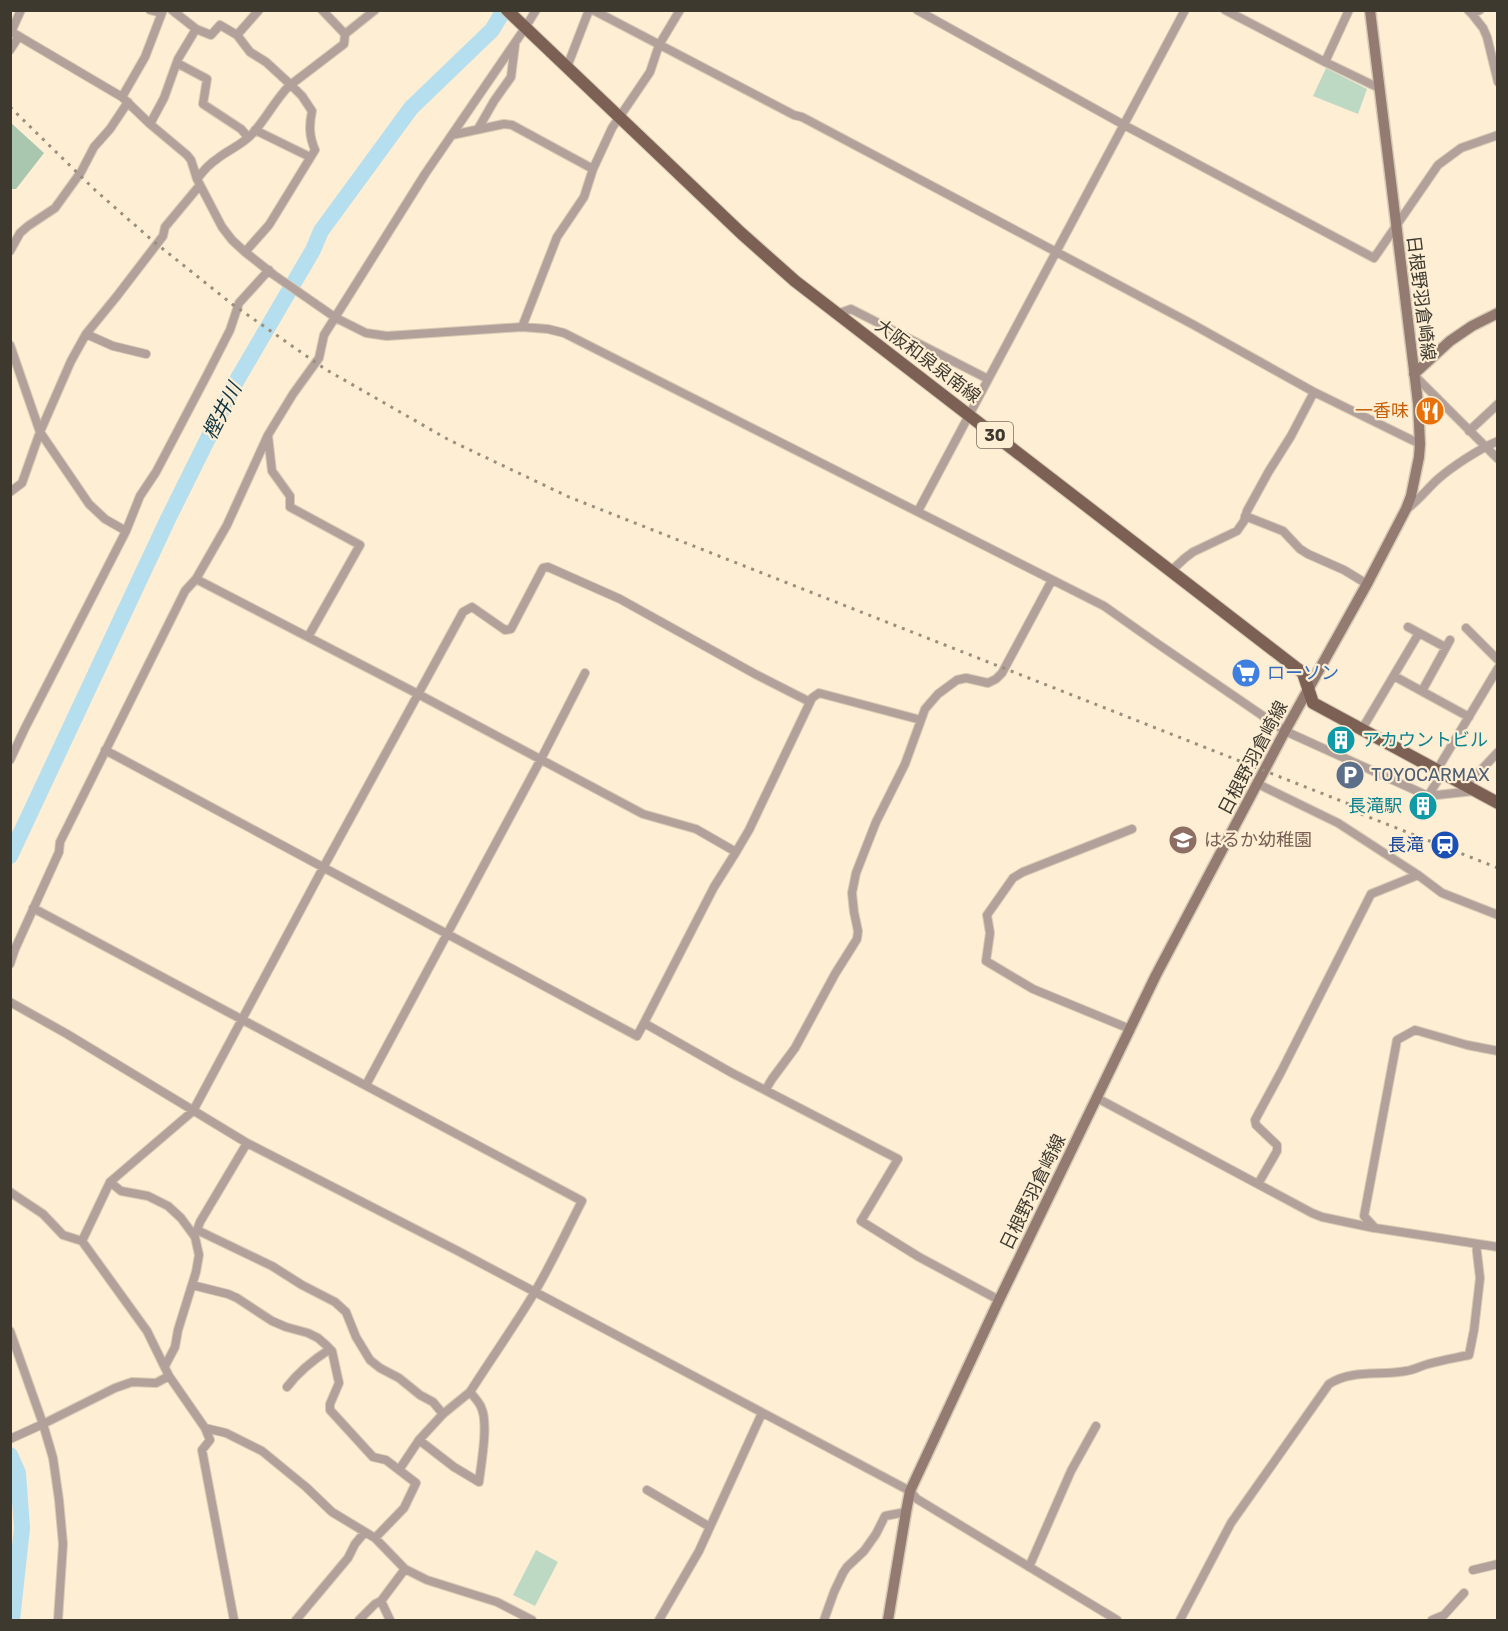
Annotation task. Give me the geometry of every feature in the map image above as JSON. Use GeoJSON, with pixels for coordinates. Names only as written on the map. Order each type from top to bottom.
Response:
{"type":"FeatureCollection","features":[{"type":"Feature","properties":{"kind":"main road","name":"大阪和泉泉南線"},"geometry":{"type":"LineString","coordinates":[[507,10],[786,273],[1303,673],[1313,703],[1497,803]]}},
{"type":"Feature","properties":{"kind":"main road","name":"日根野羽倉崎線"},"geometry":{"type":"LineString","coordinates":[[888,1620],[910,1491],[999,1300],[1156,975],[1285,731],[1367,584],[1411,496],[1420,444],[1414,374],[1370,10]]}},
{"type":"Feature","properties":{"kind":"main road"},"geometry":{"type":"LineString","coordinates":[[1414,374],[1450,341],[1497,313]]}},
{"type":"Feature","properties":{"kind":"street"},"geometry":{"type":"LineString","coordinates":[[10,50],[21,10]]}},
{"type":"Feature","properties":{"kind":"street"},"geometry":{"type":"LineString","coordinates":[[10,251],[20,233],[58,205],[81,172],[94,147],[110,129],[154,38],[162,12],[150,10]]}},
{"type":"Feature","properties":{"kind":"street"},"geometry":{"type":"LineString","coordinates":[[172,10],[196,28],[211,35],[220,25],[237,35],[250,52],[266,62],[302,96],[312,111],[309,124],[311,141],[315,150],[269,225],[245,252]]}},
{"type":"Feature","properties":{"kind":"street"},"geometry":{"type":"LineString","coordinates":[[237,35],[259,10]]}},
{"type":"Feature","properties":{"kind":"street"},"geometry":{"type":"LineString","coordinates":[[322,10],[345,34]]}},
{"type":"Feature","properties":{"kind":"street"},"geometry":{"type":"LineString","coordinates":[[10,492],[22,483],[40,432],[71,361],[86,334],[163,236],[165,227],[206,169],[248,137],[271,111],[281,94],[344,44],[345,34],[375,10]]}},
{"type":"Feature","properties":{"kind":"street"},"geometry":{"type":"LineString","coordinates":[[10,964],[59,852],[60,842],[185,591],[196,579],[227,525],[268,435],[319,358],[324,334],[334,317],[419,184],[515,43],[523,26],[536,10]]}},
{"type":"Feature","properties":{"kind":"street"},"geometry":{"type":"LineString","coordinates":[[567,68],[591,10],[794,115],[802,117],[1192,324],[1314,392],[1420,444]]}},
{"type":"Feature","properties":{"kind":"street"},"geometry":{"type":"LineString","coordinates":[[522,327],[557,237],[584,197],[593,169],[612,128],[650,72],[659,45],[680,10]]}},
{"type":"Feature","properties":{"kind":"street"},"geometry":{"type":"LineString","coordinates":[[917,10],[1124,125],[1374,258],[1438,165],[1461,148],[1497,135]]}},
{"type":"Feature","properties":{"kind":"street"},"geometry":{"type":"LineString","coordinates":[[918,511],[1185,10]]}},
{"type":"Feature","properties":{"kind":"street"},"geometry":{"type":"LineString","coordinates":[[1226,10],[1379,88]]}},
{"type":"Feature","properties":{"kind":"street"},"geometry":{"type":"LineString","coordinates":[[1325,62],[1349,10]]}},
{"type":"Feature","properties":{"kind":"street"},"geometry":{"type":"LineString","coordinates":[[1473,12],[1487,38],[1497,82]]}},
{"type":"Feature","properties":{"kind":"street"},"geometry":{"type":"LineString","coordinates":[[150,124],[164,98],[177,63],[196,28]]}},
{"type":"Feature","properties":{"kind":"street"},"geometry":{"type":"LineString","coordinates":[[14,33],[125,99],[191,160],[199,182],[222,227],[232,240],[272,273],[334,317],[366,333],[411,336],[522,327],[549,329],[564,333],[1104,606],[1285,731],[1428,796],[1471,788],[1497,752]]}},
{"type":"Feature","properties":{"kind":"street"},"geometry":{"type":"LineString","coordinates":[[478,129],[511,77],[515,43]]}},
{"type":"Feature","properties":{"kind":"street"},"geometry":{"type":"LineString","coordinates":[[177,63],[207,79],[203,104],[241,129],[248,137]]}},
{"type":"Feature","properties":{"kind":"street"},"geometry":{"type":"LineString","coordinates":[[452,135],[504,124],[512,125],[593,169]]}},
{"type":"Feature","properties":{"kind":"street"},"geometry":{"type":"LineString","coordinates":[[255,130],[310,157]]}},
{"type":"Feature","properties":{"kind":"street"},"geometry":{"type":"LineString","coordinates":[[10,760],[126,531],[140,496],[156,472],[212,366],[230,330],[240,303],[272,273]]}},
{"type":"Feature","properties":{"kind":"street"},"geometry":{"type":"LineString","coordinates":[[837,314],[851,309],[988,379]]}},
{"type":"Feature","properties":{"kind":"street"},"geometry":{"type":"LineString","coordinates":[[86,334],[113,346],[146,354]]}},
{"type":"Feature","properties":{"kind":"street"},"geometry":{"type":"LineString","coordinates":[[10,345],[40,432],[89,504],[105,519],[126,531]]}},
{"type":"Feature","properties":{"kind":"street"},"geometry":{"type":"LineString","coordinates":[[1414,374],[1497,459]]}},
{"type":"Feature","properties":{"kind":"street"},"geometry":{"type":"LineString","coordinates":[[1171,572],[1193,552],[1237,531],[1314,392]]}},
{"type":"Feature","properties":{"kind":"street"},"geometry":{"type":"LineString","coordinates":[[1469,431],[1497,404]]}},
{"type":"Feature","properties":{"kind":"street"},"geometry":{"type":"LineString","coordinates":[[268,435],[272,471],[290,496],[290,507],[360,544],[308,637]]}},
{"type":"Feature","properties":{"kind":"street"},"geometry":{"type":"LineString","coordinates":[[1406,509],[1418,501],[1438,479],[1484,446],[1497,441]]}},
{"type":"Feature","properties":{"kind":"street"},"geometry":{"type":"LineString","coordinates":[[1245,516],[1283,531],[1300,549],[1367,584]]}},
{"type":"Feature","properties":{"kind":"street"},"geometry":{"type":"LineString","coordinates":[[82,1241],[110,1182],[193,1111],[463,612],[472,607],[505,630],[511,629],[543,568],[548,567],[620,599],[810,702]]}},
{"type":"Feature","properties":{"kind":"street"},"geometry":{"type":"LineString","coordinates":[[196,579],[643,814],[696,829],[736,852]]}},
{"type":"Feature","properties":{"kind":"street"},"geometry":{"type":"LineString","coordinates":[[766,1089],[795,1048],[857,939],[858,931],[852,893],[856,873],[876,822],[905,764],[925,709],[938,694],[957,680],[966,678],[988,683],[1002,673],[1052,580]]}},
{"type":"Feature","properties":{"kind":"street"},"geometry":{"type":"LineString","coordinates":[[1408,627],[1448,643],[1422,691]]}},
{"type":"Feature","properties":{"kind":"street"},"geometry":{"type":"LineString","coordinates":[[1466,628],[1497,660]]}},
{"type":"Feature","properties":{"kind":"street"},"geometry":{"type":"LineString","coordinates":[[1362,729],[1419,633]]}},
{"type":"Feature","properties":{"kind":"street"},"geometry":{"type":"LineString","coordinates":[[1428,796],[1497,668]]}},
{"type":"Feature","properties":{"kind":"street"},"geometry":{"type":"LineString","coordinates":[[366,1085],[585,674]]}},
{"type":"Feature","properties":{"kind":"street"},"geometry":{"type":"LineString","coordinates":[[1394,675],[1469,717]]}},
{"type":"Feature","properties":{"kind":"street"},"geometry":{"type":"LineString","coordinates":[[105,750],[637,1036],[714,887],[749,830],[812,698],[819,693],[921,720]]}},
{"type":"Feature","properties":{"kind":"street"},"geometry":{"type":"LineString","coordinates":[[1257,784],[1338,823],[1442,893],[1497,915]]}},
{"type":"Feature","properties":{"kind":"street"},"geometry":{"type":"LineString","coordinates":[[1130,1029],[1033,989],[986,961],[990,933],[987,915],[1013,878],[1132,829]]}},
{"type":"Feature","properties":{"kind":"street"},"geometry":{"type":"LineString","coordinates":[[1258,1184],[1277,1151],[1277,1145],[1256,1125],[1255,1120],[1371,894],[1418,875]]}},
{"type":"Feature","properties":{"kind":"street"},"geometry":{"type":"LineString","coordinates":[[33,908],[582,1201],[535,1292],[503,1344],[494,1353],[470,1392],[442,1414],[419,1440],[399,1470]]}},
{"type":"Feature","properties":{"kind":"street"},"geometry":{"type":"LineString","coordinates":[[10,1002],[247,1143],[456,1250],[910,1491],[917,1499],[1117,1620]]}},
{"type":"Feature","properties":{"kind":"street"},"geometry":{"type":"LineString","coordinates":[[644,1023],[732,1073],[898,1159],[861,1221],[919,1257],[999,1300]]}},
{"type":"Feature","properties":{"kind":"street"},"geometry":{"type":"LineString","coordinates":[[1375,1228],[1364,1216],[1397,1040],[1415,1030],[1497,1051]]}},
{"type":"Feature","properties":{"kind":"street"},"geometry":{"type":"LineString","coordinates":[[1097,1098],[1322,1217],[1375,1228],[1497,1247]]}},
{"type":"Feature","properties":{"kind":"street"},"geometry":{"type":"LineString","coordinates":[[165,1366],[175,1347],[199,1256],[196,1233],[247,1143]]}},
{"type":"Feature","properties":{"kind":"street"},"geometry":{"type":"LineString","coordinates":[[110,1182],[121,1191],[148,1196],[168,1206],[196,1233],[272,1266],[335,1302],[346,1312],[356,1337],[370,1360],[433,1402],[442,1414]]}},
{"type":"Feature","properties":{"kind":"street"},"geometry":{"type":"LineString","coordinates":[[10,1192],[43,1214],[63,1235],[82,1241],[147,1330],[170,1376],[205,1428],[210,1440],[202,1450],[234,1620]]}},
{"type":"Feature","properties":{"kind":"street"},"geometry":{"type":"LineString","coordinates":[[1180,1620],[1231,1523],[1329,1384],[1352,1375],[1407,1371],[1469,1355],[1480,1278],[1476,1244]]}},
{"type":"Feature","properties":{"kind":"street"},"geometry":{"type":"LineString","coordinates":[[192,1285],[237,1298],[272,1321],[318,1338],[332,1351],[339,1383],[330,1404],[330,1410],[373,1457],[386,1460],[416,1483],[404,1508],[375,1538]]}},
{"type":"Feature","properties":{"kind":"street"},"geometry":{"type":"LineString","coordinates":[[10,1331],[53,1458],[63,1544],[58,1620]]}},
{"type":"Feature","properties":{"kind":"street"},"geometry":{"type":"LineString","coordinates":[[287,1387],[306,1365],[330,1349]]}},
{"type":"Feature","properties":{"kind":"street"},"geometry":{"type":"LineString","coordinates":[[10,1439],[115,1388],[132,1382],[156,1383],[170,1376]]}},
{"type":"Feature","properties":{"kind":"street"},"geometry":{"type":"LineString","coordinates":[[419,1440],[454,1467],[479,1482],[484,1418],[482,1409],[470,1392]]}},
{"type":"Feature","properties":{"kind":"street"},"geometry":{"type":"LineString","coordinates":[[659,1620],[699,1551],[762,1413]]}},
{"type":"Feature","properties":{"kind":"street"},"geometry":{"type":"LineString","coordinates":[[1029,1567],[1071,1471],[1096,1426]]}},
{"type":"Feature","properties":{"kind":"street"},"geometry":{"type":"LineString","coordinates":[[205,1428],[226,1433],[262,1451],[332,1512],[375,1538],[405,1569],[427,1580],[497,1602],[532,1620]]}},
{"type":"Feature","properties":{"kind":"street"},"geometry":{"type":"LineString","coordinates":[[647,1490],[710,1527]]}},
{"type":"Feature","properties":{"kind":"street"},"geometry":{"type":"LineString","coordinates":[[824,1620],[834,1592],[847,1567],[864,1551],[885,1516],[906,1512]]}},
{"type":"Feature","properties":{"kind":"street"},"geometry":{"type":"LineString","coordinates":[[296,1620],[348,1558],[355,1544],[365,1532]]}},
{"type":"Feature","properties":{"kind":"street"},"geometry":{"type":"LineString","coordinates":[[1473,1570],[1497,1564]]}},
{"type":"Feature","properties":{"kind":"street"},"geometry":{"type":"LineString","coordinates":[[359,1620],[381,1601],[405,1569]]}},
{"type":"Feature","properties":{"kind":"street"},"geometry":{"type":"LineString","coordinates":[[1432,1620],[1444,1615],[1464,1593]]}},
{"type":"Feature","properties":{"kind":"street"},"geometry":{"type":"LineString","coordinates":[[381,1601],[390,1620]]}},
{"type":"Feature","properties":{"kind":"green space"},"geometry":{"type":"Polygon","coordinates":[[[1326,68],[1367,89],[1358,114],[1313,96],[1326,68]]]}},
{"type":"Feature","properties":{"kind":"green space"},"geometry":{"type":"Polygon","coordinates":[[[10,122],[44,153],[16,189],[11,189],[10,122]]]}},
{"type":"Feature","properties":{"kind":"green space"},"geometry":{"type":"Polygon","coordinates":[[[536,1550],[558,1562],[535,1606],[513,1595],[536,1550]]]}},
{"type":"Feature","properties":{"kind":"waterway","name":"樫井川"},"geometry":{"type":"LineString","coordinates":[[10,856],[168,519],[237,380],[313,250],[321,231],[411,108],[492,30],[504,10]]}},
{"type":"Feature","properties":{"kind":"waterway","name":"樫井川"},"geometry":{"type":"LineString","coordinates":[[10,1455],[18,1473],[22,1528],[12,1620]]}},
{"type":"Feature","properties":{"kind":"railway"},"geometry":{"type":"LineString","coordinates":[[10,107],[95,190],[153,241],[232,304],[325,369],[449,440],[569,497],[1359,808]]}},
{"type":"Feature","properties":{"kind":"railway"},"geometry":{"type":"LineString","coordinates":[[1361,814],[1498,868]]}},
{"type":"Feature","properties":{"kind":"place","name":"一香味"},"geometry":{"type":"Point","coordinates":[1430,411]}},
{"type":"Feature","properties":{"kind":"place","name":"ローソン"},"geometry":{"type":"Point","coordinates":[1246,673]}},
{"type":"Feature","properties":{"kind":"place","name":"アカウントビル"},"geometry":{"type":"Point","coordinates":[1341,740]}},
{"type":"Feature","properties":{"kind":"place","name":"TOYOCARMAX"},"geometry":{"type":"Point","coordinates":[1350,775]}},
{"type":"Feature","properties":{"kind":"place","name":"長滝駅"},"geometry":{"type":"Point","coordinates":[1423,806]}},
{"type":"Feature","properties":{"kind":"place","name":"はるか幼稚園"},"geometry":{"type":"Point","coordinates":[1183,840]}},
{"type":"Feature","properties":{"kind":"place","name":"長滝"},"geometry":{"type":"Point","coordinates":[1445,845]}}]}
